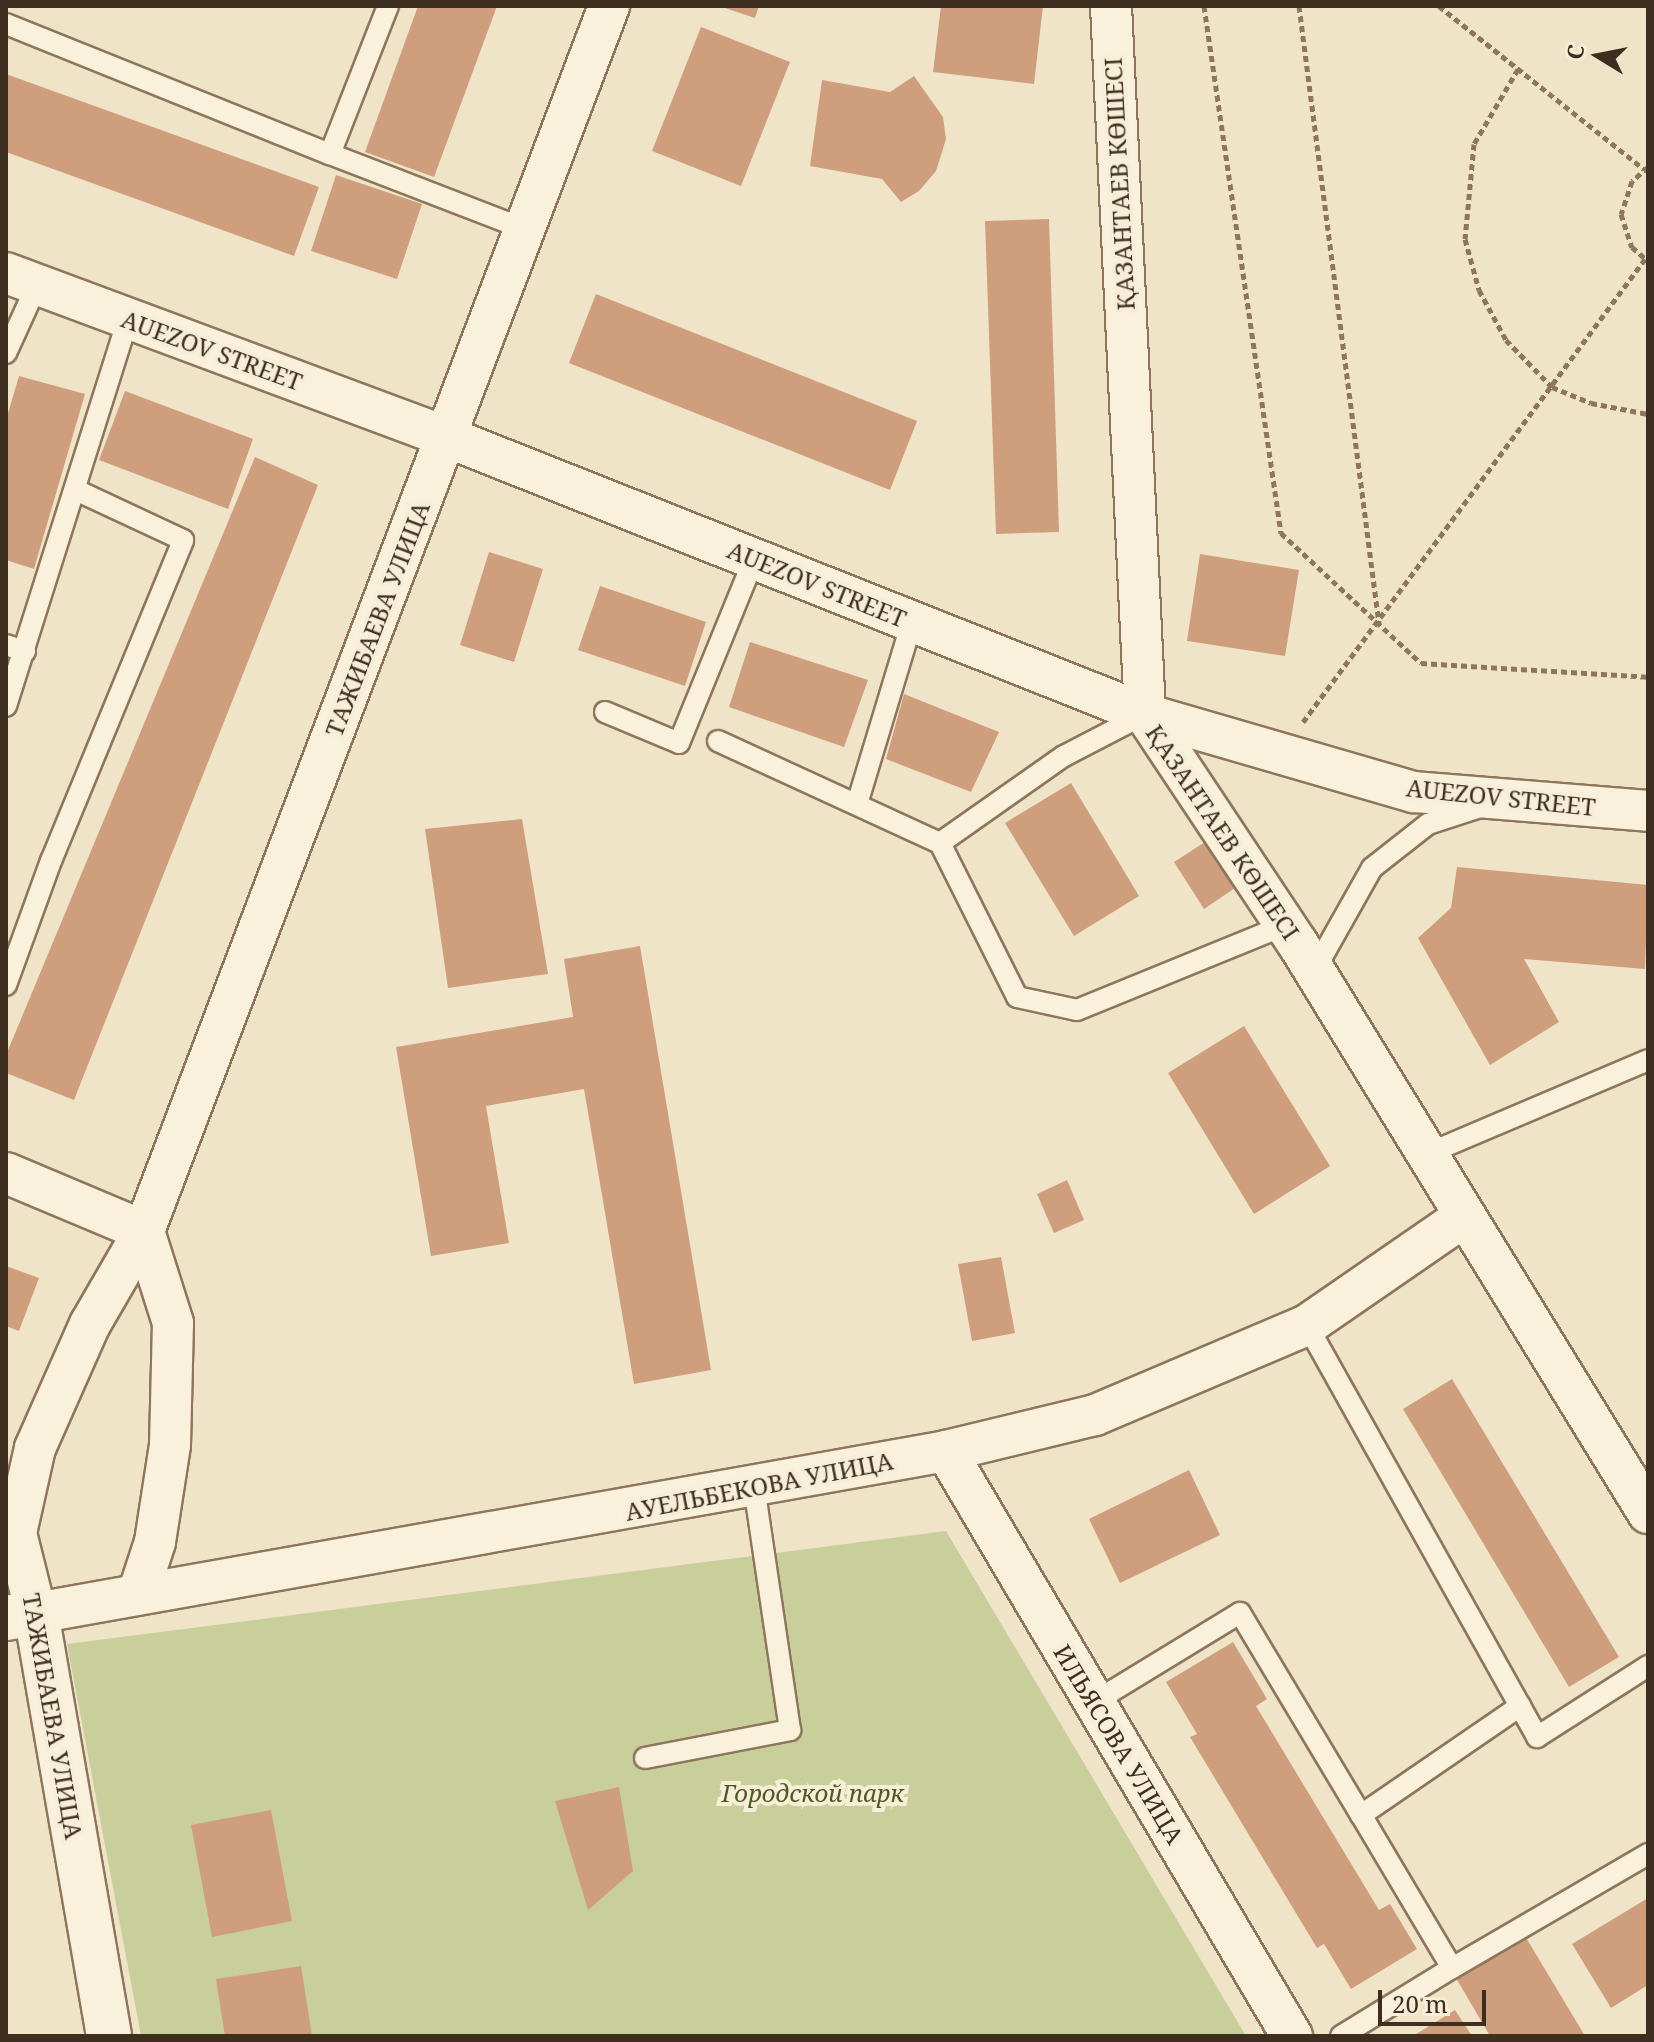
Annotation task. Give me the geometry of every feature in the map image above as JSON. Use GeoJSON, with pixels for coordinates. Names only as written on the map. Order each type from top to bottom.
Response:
{"type":"FeatureCollection","features":[{"type":"Feature","properties":{"kind":"street","name":"ТАЖИБАЕВА УЛИЦА"},"geometry":{"type":"LineString","coordinates":[[109,2036],[21,1616],[16,1533],[35,1448],[90,1324],[144,1231],[609,6]]}},
{"type":"Feature","properties":{"kind":"street","name":"ҚАЗАНТАЕВ КӨШЕСІ"},"geometry":{"type":"LineString","coordinates":[[1111,6],[1145,714],[1314,971],[1648,1513]]}},
{"type":"Feature","properties":{"kind":"street","name":"AUEZOV STREET"},"geometry":{"type":"LineString","coordinates":[[21,279],[447,437],[1145,714],[1414,792],[1648,811]]}},
{"type":"Feature","properties":{"kind":"street"},"geometry":{"type":"LineString","coordinates":[[6,1173],[144,1231],[173,1323],[170,1445],[155,1542],[138,1594]]}},
{"type":"Feature","properties":{"kind":"street","name":"АУЕЛЬБЕКОВА УЛИЦА"},"geometry":{"type":"LineString","coordinates":[[21,1616],[754,1487],[946,1451],[1095,1415],[1307,1325],[1465,1216]]}},
{"type":"Feature","properties":{"kind":"street","name":"ИЛЬЯСОВА УЛИЦА"},"geometry":{"type":"LineString","coordinates":[[946,1451],[1292,2036]]}},
{"type":"Feature","properties":{"kind":"lane"},"geometry":{"type":"LineString","coordinates":[[330,154],[388,6]]}},
{"type":"Feature","properties":{"kind":"lane"},"geometry":{"type":"LineString","coordinates":[[6,24],[524,229]]}},
{"type":"Feature","properties":{"kind":"lane"},"geometry":{"type":"LineString","coordinates":[[6,353],[21,279]]}},
{"type":"Feature","properties":{"kind":"lane"},"geometry":{"type":"LineString","coordinates":[[6,706],[16,648],[76,490],[128,318]]}},
{"type":"Feature","properties":{"kind":"lane"},"geometry":{"type":"LineString","coordinates":[[6,985],[51,861],[183,540],[76,490]]}},
{"type":"Feature","properties":{"kind":"lane"},"geometry":{"type":"LineString","coordinates":[[605,712],[679,743],[754,559]]}},
{"type":"Feature","properties":{"kind":"lane"},"geometry":{"type":"LineString","coordinates":[[857,804],[912,622]]}},
{"type":"Feature","properties":{"kind":"lane"},"geometry":{"type":"LineString","coordinates":[[940,843],[1064,756],[1145,714]]}},
{"type":"Feature","properties":{"kind":"lane"},"geometry":{"type":"LineString","coordinates":[[718,741],[940,843],[1017,997],[1077,1010],[1285,925]]}},
{"type":"Feature","properties":{"kind":"lane"},"geometry":{"type":"LineString","coordinates":[[1314,971],[1372,868],[1428,824],[1505,799]]}},
{"type":"Feature","properties":{"kind":"lane"},"geometry":{"type":"LineString","coordinates":[[1427,1154],[1648,1060]]}},
{"type":"Feature","properties":{"kind":"lane"},"geometry":{"type":"LineString","coordinates":[[1307,1325],[1537,1737],[1648,1666]]}},
{"type":"Feature","properties":{"kind":"lane"},"geometry":{"type":"LineString","coordinates":[[645,1758],[790,1730],[754,1487]]}},
{"type":"Feature","properties":{"kind":"lane"},"geometry":{"type":"LineString","coordinates":[[1094,1702],[1240,1613],[1452,1968]]}},
{"type":"Feature","properties":{"kind":"lane"},"geometry":{"type":"LineString","coordinates":[[1361,1815],[1520,1706]]}},
{"type":"Feature","properties":{"kind":"lane"},"geometry":{"type":"LineString","coordinates":[[1341,2036],[1648,1854]]}},
{"type":"Feature","properties":{"kind":"path"},"geometry":{"type":"LineString","coordinates":[[1204,6],[1281,533],[1421,663],[1648,677]]}},
{"type":"Feature","properties":{"kind":"path"},"geometry":{"type":"LineString","coordinates":[[1299,6],[1379,625]]}},
{"type":"Feature","properties":{"kind":"path"},"geometry":{"type":"LineString","coordinates":[[1279,753],[1379,625],[1646,260],[1624,231],[1621,214],[1632,181],[1646,168],[1439,6]]}},
{"type":"Feature","properties":{"kind":"path"},"geometry":{"type":"LineString","coordinates":[[1518,69],[1474,144],[1465,239],[1479,290],[1506,340],[1552,387],[1591,403],[1648,414]]}},
{"type":"Feature","properties":{"kind":"green space","name":"Городской парк"},"geometry":{"type":"Polygon","coordinates":[[[946,1531],[1246,2036],[141,2036],[67,1644],[946,1531]]]}},
{"type":"Feature","properties":{"kind":"building"},"geometry":{"type":"Polygon","coordinates":[[[418,6],[497,6],[434,177],[365,152],[418,6]]]}},
{"type":"Feature","properties":{"kind":"building"},"geometry":{"type":"Polygon","coordinates":[[[719,6],[759,6],[755,18],[719,6]]]}},
{"type":"Feature","properties":{"kind":"building"},"geometry":{"type":"Polygon","coordinates":[[[941,6],[1043,6],[1034,84],[933,72],[941,6]]]}},
{"type":"Feature","properties":{"kind":"building"},"geometry":{"type":"Polygon","coordinates":[[[701,27],[790,62],[741,186],[652,151],[701,27]]]}},
{"type":"Feature","properties":{"kind":"building"},"geometry":{"type":"Polygon","coordinates":[[[6,74],[319,187],[294,256],[6,152],[6,74]]]}},
{"type":"Feature","properties":{"kind":"building"},"geometry":{"type":"Polygon","coordinates":[[[914,76],[943,117],[946,139],[936,171],[919,191],[901,202],[882,179],[810,166],[822,80],[890,92],[914,76]]]}},
{"type":"Feature","properties":{"kind":"building"},"geometry":{"type":"Polygon","coordinates":[[[336,175],[422,204],[397,279],[311,251],[336,175]]]}},
{"type":"Feature","properties":{"kind":"building"},"geometry":{"type":"Polygon","coordinates":[[[1049,219],[1059,532],[996,534],[985,221],[1049,219]]]}},
{"type":"Feature","properties":{"kind":"building"},"geometry":{"type":"Polygon","coordinates":[[[596,294],[917,421],[890,490],[569,363],[596,294]]]}},
{"type":"Feature","properties":{"kind":"building"},"geometry":{"type":"Polygon","coordinates":[[[19,376],[85,394],[34,569],[6,560],[6,420],[19,376]]]}},
{"type":"Feature","properties":{"kind":"building"},"geometry":{"type":"Polygon","coordinates":[[[125,391],[253,439],[228,509],[99,460],[125,391]]]}},
{"type":"Feature","properties":{"kind":"building"},"geometry":{"type":"Polygon","coordinates":[[[255,457],[318,485],[74,1100],[6,1073],[6,1055],[255,457]]]}},
{"type":"Feature","properties":{"kind":"building"},"geometry":{"type":"Polygon","coordinates":[[[489,552],[543,569],[514,662],[460,645],[489,552]]]}},
{"type":"Feature","properties":{"kind":"building"},"geometry":{"type":"Polygon","coordinates":[[[1200,554],[1299,570],[1285,656],[1187,641],[1200,554]]]}},
{"type":"Feature","properties":{"kind":"building"},"geometry":{"type":"Polygon","coordinates":[[[600,586],[706,622],[685,686],[578,650],[600,586]]]}},
{"type":"Feature","properties":{"kind":"building"},"geometry":{"type":"Polygon","coordinates":[[[750,642],[868,680],[844,747],[729,707],[750,642]]]}},
{"type":"Feature","properties":{"kind":"building"},"geometry":{"type":"Polygon","coordinates":[[[904,694],[999,732],[971,792],[886,759],[904,694]]]}},
{"type":"Feature","properties":{"kind":"building"},"geometry":{"type":"Polygon","coordinates":[[[1071,783],[1139,896],[1074,936],[1005,823],[1071,783]]]}},
{"type":"Feature","properties":{"kind":"building"},"geometry":{"type":"Polygon","coordinates":[[[522,819],[548,974],[448,988],[425,829],[522,819]]]}},
{"type":"Feature","properties":{"kind":"building"},"geometry":{"type":"Polygon","coordinates":[[[1205,842],[1235,888],[1204,909],[1174,862],[1205,842]]]}},
{"type":"Feature","properties":{"kind":"building"},"geometry":{"type":"Polygon","coordinates":[[[1457,867],[1648,885],[1645,969],[1524,959],[1559,1022],[1490,1065],[1418,938],[1451,908],[1457,867]]]}},
{"type":"Feature","properties":{"kind":"building"},"geometry":{"type":"Polygon","coordinates":[[[640,946],[711,1370],[634,1384],[584,1089],[486,1106],[509,1243],[431,1256],[396,1047],[573,1017],[564,959],[640,946]]]}},
{"type":"Feature","properties":{"kind":"building"},"geometry":{"type":"Polygon","coordinates":[[[1244,1026],[1330,1166],[1254,1214],[1168,1073],[1244,1026]]]}},
{"type":"Feature","properties":{"kind":"building"},"geometry":{"type":"Polygon","coordinates":[[[1067,1180],[1084,1220],[1054,1233],[1037,1194],[1067,1180]]]}},
{"type":"Feature","properties":{"kind":"building"},"geometry":{"type":"Polygon","coordinates":[[[1001,1257],[1015,1333],[972,1341],[958,1264],[1001,1257]]]}},
{"type":"Feature","properties":{"kind":"building"},"geometry":{"type":"Polygon","coordinates":[[[6,1266],[39,1278],[19,1331],[6,1326],[6,1266]]]}},
{"type":"Feature","properties":{"kind":"building"},"geometry":{"type":"Polygon","coordinates":[[[1452,1379],[1619,1657],[1569,1687],[1403,1409],[1452,1379]]]}},
{"type":"Feature","properties":{"kind":"building"},"geometry":{"type":"Polygon","coordinates":[[[1189,1470],[1220,1535],[1120,1583],[1089,1519],[1189,1470]]]}},
{"type":"Feature","properties":{"kind":"building"},"geometry":{"type":"Polygon","coordinates":[[[1233,1642],[1267,1699],[1256,1706],[1379,1910],[1390,1904],[1417,1949],[1351,1989],[1324,1944],[1317,1948],[1190,1737],[1197,1734],[1166,1682],[1233,1642]]]}},
{"type":"Feature","properties":{"kind":"building"},"geometry":{"type":"Polygon","coordinates":[[[619,1787],[633,1871],[588,1910],[555,1801],[619,1787]]]}},
{"type":"Feature","properties":{"kind":"building"},"geometry":{"type":"Polygon","coordinates":[[[271,1810],[292,1921],[212,1937],[191,1825],[271,1810]]]}},
{"type":"Feature","properties":{"kind":"building"},"geometry":{"type":"Polygon","coordinates":[[[1648,1898],[1648,1985],[1611,2008],[1572,1944],[1648,1898]]]}},
{"type":"Feature","properties":{"kind":"building"},"geometry":{"type":"Polygon","coordinates":[[[1525,1936],[1585,2036],[1490,2036],[1456,1978],[1525,1936]]]}},
{"type":"Feature","properties":{"kind":"building"},"geometry":{"type":"Polygon","coordinates":[[[301,1966],[312,2036],[225,2036],[216,1979],[301,1966]]]}},
{"type":"Feature","properties":{"kind":"building"},"geometry":{"type":"Polygon","coordinates":[[[1455,2010],[1472,2036],[1413,2036],[1455,2010]]]}}]}
